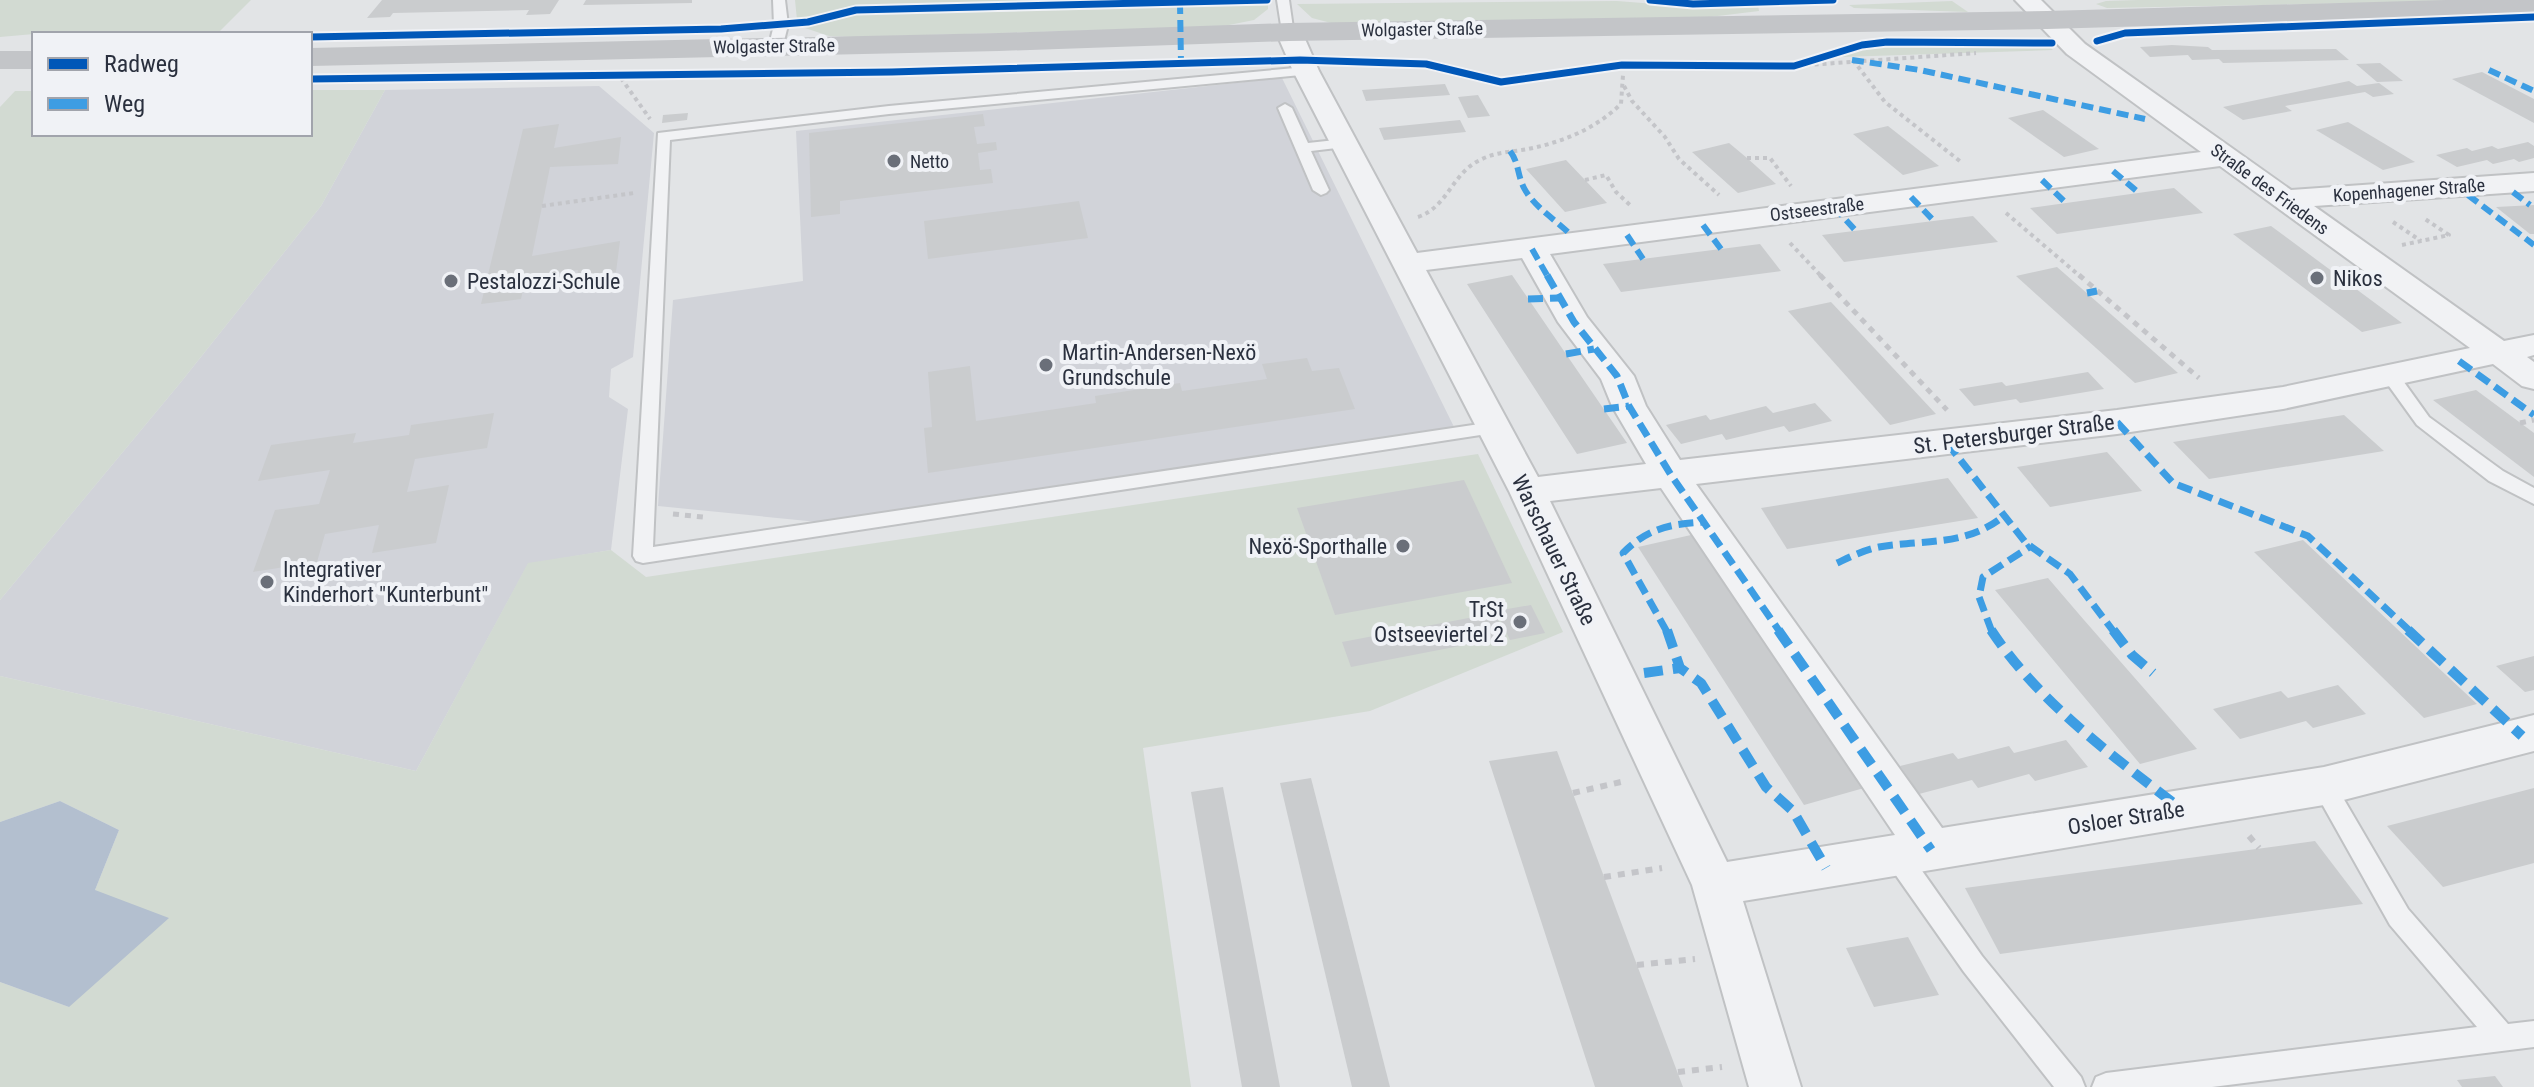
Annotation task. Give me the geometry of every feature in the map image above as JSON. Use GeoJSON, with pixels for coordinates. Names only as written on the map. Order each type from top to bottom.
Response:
{"type":"FeatureCollection","features":[{"type":"Feature","properties":{"kind":"main road","name":"Wolgaster Straße"},"geometry":{"type":"LineString","coordinates":[[312,57],[776,45],[1286,16],[2534,6]]}},
{"type":"Feature","properties":{"kind":"main road"},"geometry":{"type":"LineString","coordinates":[[0,60],[32,60]]}},
{"type":"Feature","properties":{"kind":"street","name":"Straße des Friedens"},"geometry":{"type":"LineString","coordinates":[[2037,10],[2076,49],[2534,378]]}},
{"type":"Feature","properties":{"kind":"street","name":"Warschauer Straße"},"geometry":{"type":"LineString","coordinates":[[1286,16],[1306,71],[1527,491],[1695,875],[1775,1087]]}},
{"type":"Feature","properties":{"kind":"street","name":"Ostseestraße"},"geometry":{"type":"LineString","coordinates":[[1409,263],[2225,157]]}},
{"type":"Feature","properties":{"kind":"street","name":"Kopenhagener Straße"},"geometry":{"type":"LineString","coordinates":[[2284,199],[2534,182]]}},
{"type":"Feature","properties":{"kind":"street"},"geometry":{"type":"LineString","coordinates":[[1532,249],[1574,322],[1617,376],[1629,406],[1671,475],[1914,853]]}},
{"type":"Feature","properties":{"kind":"street"},"geometry":{"type":"LineString","coordinates":[[2498,352],[2534,345]]}},
{"type":"Feature","properties":{"kind":"street","name":"St. Petersburger Straße"},"geometry":{"type":"LineString","coordinates":[[1527,491],[1975,440],[2230,405],[2498,352]]}},
{"type":"Feature","properties":{"kind":"street","name":"Osloer Straße"},"geometry":{"type":"LineString","coordinates":[[1695,875],[1914,853],[2324,786],[2534,733]]}},
{"type":"Feature","properties":{"kind":"lane"},"geometry":{"type":"LineString","coordinates":[[776,45],[781,25],[779,0]]}},
{"type":"Feature","properties":{"kind":"lane"},"geometry":{"type":"LineString","coordinates":[[1306,71],[889,110],[663,136],[643,556],[1493,428]]}},
{"type":"Feature","properties":{"kind":"lane"},"geometry":{"type":"LineString","coordinates":[[1285,108],[1321,190]]}},
{"type":"Feature","properties":{"kind":"lane"},"geometry":{"type":"LineString","coordinates":[[1302,148],[1345,143]]}},
{"type":"Feature","properties":{"kind":"lane"},"geometry":{"type":"LineString","coordinates":[[2390,375],[2423,421],[2496,476],[2534,497]]}},
{"type":"Feature","properties":{"kind":"lane"},"geometry":{"type":"LineString","coordinates":[[2324,786],[2399,917],[2502,1037]]}},
{"type":"Feature","properties":{"kind":"lane"},"geometry":{"type":"LineString","coordinates":[[1914,853],[1973,964],[2071,1087]]}},
{"type":"Feature","properties":{"kind":"lane"},"geometry":{"type":"LineString","coordinates":[[2106,1087],[2534,1034]]}},
{"type":"Feature","properties":{"kind":"path"},"geometry":{"type":"LineString","coordinates":[[1395,62],[1426,64],[1501,82],[1622,65],[1794,66],[1986,53]]}},
{"type":"Feature","properties":{"kind":"path"},"geometry":{"type":"LineString","coordinates":[[1852,60],[1885,102],[2230,405]]}},
{"type":"Feature","properties":{"kind":"path"},"geometry":{"type":"LineString","coordinates":[[1409,219],[1435,211],[1455,178],[1476,161],[1543,146],[1600,121],[1621,104],[1622,65]]}},
{"type":"Feature","properties":{"kind":"path"},"geometry":{"type":"LineString","coordinates":[[1623,75],[1632,101],[1665,137],[1679,159],[1754,218],[1975,440]]}},
{"type":"Feature","properties":{"kind":"path"},"geometry":{"type":"LineString","coordinates":[[620,76],[663,136]]}},
{"type":"Feature","properties":{"kind":"path"},"geometry":{"type":"LineString","coordinates":[[1747,158],[1764,155],[1773,158],[1806,211]]}},
{"type":"Feature","properties":{"kind":"path"},"geometry":{"type":"LineString","coordinates":[[1585,180],[1606,175],[1649,232]]}},
{"type":"Feature","properties":{"kind":"path"},"geometry":{"type":"LineString","coordinates":[[542,206],[659,190]]}},
{"type":"Feature","properties":{"kind":"path"},"geometry":{"type":"LineString","coordinates":[[2395,247],[2449,235],[2422,217]]}},
{"type":"Feature","properties":{"kind":"path"},"geometry":{"type":"LineString","coordinates":[[2407,219],[2392,222],[2421,241]]}},
{"type":"Feature","properties":{"kind":"path"},"geometry":{"type":"LineString","coordinates":[[2520,423],[2534,420]]}},
{"type":"Feature","properties":{"kind":"path"},"geometry":{"type":"LineString","coordinates":[[1573,793],[1637,778]]}},
{"type":"Feature","properties":{"kind":"path"},"geometry":{"type":"LineString","coordinates":[[1604,877],[1695,875]]}},
{"type":"Feature","properties":{"kind":"path"},"geometry":{"type":"LineString","coordinates":[[1637,965],[1708,958]]}},
{"type":"Feature","properties":{"kind":"path"},"geometry":{"type":"LineString","coordinates":[[1678,1072],[1730,1066]]}},
{"type":"Feature","properties":{"kind":"shaded area"},"geometry":{"type":"Polygon","coordinates":[[[0,0],[251,0],[219,32],[32,32],[0,37],[0,0]]]}},
{"type":"Feature","properties":{"kind":"shaded area"},"geometry":{"type":"Polygon","coordinates":[[[795,0],[1098,0],[852,6],[797,20],[795,0]]]}},
{"type":"Feature","properties":{"kind":"shaded area"},"geometry":{"type":"Polygon","coordinates":[[[2138,0],[2512,0],[2107,8],[2096,4],[2138,0]]]}},
{"type":"Feature","properties":{"kind":"shaded area"},"geometry":{"type":"Polygon","coordinates":[[[1617,1],[1694,7],[1758,5],[1759,11],[1693,19],[1335,24],[1312,18],[1297,4],[1617,1]]]}},
{"type":"Feature","properties":{"kind":"shaded area"},"geometry":{"type":"Polygon","coordinates":[[[1952,1],[1968,12],[1854,8],[1849,5],[1952,1]]]}},
{"type":"Feature","properties":{"kind":"shaded area"},"geometry":{"type":"Polygon","coordinates":[[[1268,3],[1268,9],[1254,20],[1219,27],[855,37],[829,36],[799,26],[855,12],[1268,3]]]}},
{"type":"Feature","properties":{"kind":"shaded area"},"geometry":{"type":"Polygon","coordinates":[[[1921,42],[2047,44],[2053,50],[1841,57],[1863,46],[1921,42]]]}},
{"type":"Feature","properties":{"kind":"shaded area","name":"Martin-Andersen-Nexö Grundschule"},"geometry":{"type":"Polygon","coordinates":[[[1282,78],[1456,431],[828,523],[658,506],[673,300],[803,281],[796,131],[1282,78]]]}},
{"type":"Feature","properties":{"kind":"shaded area","name":"Integrativer Kinderhort \"Kunterbunt\""},"geometry":{"type":"Polygon","coordinates":[[[599,86],[654,133],[633,357],[611,369],[609,397],[628,409],[611,550],[528,564],[416,771],[0,676],[0,600],[181,382],[321,206],[385,90],[599,86]]]}},
{"type":"Feature","properties":{"kind":"shaded area"},"geometry":{"type":"Polygon","coordinates":[[[312,90],[385,90],[321,206],[181,382],[0,600],[0,107],[15,91],[32,91],[32,136],[312,136],[312,90]]]}},
{"type":"Feature","properties":{"kind":"shaded area"},"geometry":{"type":"Polygon","coordinates":[[[1478,454],[1563,632],[1370,711],[1143,748],[1191,1087],[0,1087],[0,982],[69,1007],[95,890],[119,830],[60,801],[0,822],[0,676],[416,771],[528,563],[611,550],[646,577],[1478,454]]]}},
{"type":"Feature","properties":{"kind":"water"},"geometry":{"type":"Polygon","coordinates":[[[60,801],[119,830],[95,890],[169,918],[69,1007],[0,982],[0,822],[60,801]]]}},
{"type":"Feature","properties":{"kind":"building"},"geometry":{"type":"Polygon","coordinates":[[[382,0],[559,0],[550,14],[526,15],[529,10],[393,13],[390,17],[367,18],[382,0]]]}},
{"type":"Feature","properties":{"kind":"building"},"geometry":{"type":"Polygon","coordinates":[[[586,0],[692,0],[692,3],[583,5],[586,0]]]}},
{"type":"Feature","properties":{"kind":"building"},"geometry":{"type":"Polygon","coordinates":[[[2140,47],[2208,47],[2212,50],[2336,49],[2349,60],[2223,63],[2219,59],[2192,60],[2188,55],[2150,57],[2140,47]]]}},
{"type":"Feature","properties":{"kind":"building"},"geometry":{"type":"Polygon","coordinates":[[[2380,63],[2403,81],[2377,82],[2356,64],[2380,63]]]}},
{"type":"Feature","properties":{"kind":"building"},"geometry":{"type":"Polygon","coordinates":[[[2482,72],[2534,99],[2534,123],[2452,79],[2482,72]]]}},
{"type":"Feature","properties":{"kind":"building"},"geometry":{"type":"Polygon","coordinates":[[[2349,81],[2357,86],[2379,83],[2394,94],[2373,97],[2365,92],[2285,106],[2292,111],[2243,120],[2223,107],[2349,81]]]}},
{"type":"Feature","properties":{"kind":"building"},"geometry":{"type":"Polygon","coordinates":[[[1445,84],[1450,95],[1366,101],[1362,90],[1445,84]]]}},
{"type":"Feature","properties":{"kind":"building"},"geometry":{"type":"Polygon","coordinates":[[[1478,95],[1490,116],[1468,118],[1458,97],[1478,95]]]}},
{"type":"Feature","properties":{"kind":"building"},"geometry":{"type":"Polygon","coordinates":[[[2043,110],[2099,149],[2064,157],[2008,118],[2043,110]]]}},
{"type":"Feature","properties":{"kind":"building"},"geometry":{"type":"Polygon","coordinates":[[[688,113],[687,120],[662,123],[663,115],[688,113]]]}},
{"type":"Feature","properties":{"kind":"building","name":"Netto"},"geometry":{"type":"Polygon","coordinates":[[[983,114],[985,126],[974,127],[977,144],[996,142],[997,150],[978,153],[980,170],[991,169],[993,183],[840,201],[840,214],[811,217],[809,133],[983,114]]]}},
{"type":"Feature","properties":{"kind":"building"},"geometry":{"type":"Polygon","coordinates":[[[1460,120],[1466,132],[1384,140],[1379,128],[1460,120]]]}},
{"type":"Feature","properties":{"kind":"building"},"geometry":{"type":"Polygon","coordinates":[[[2348,122],[2415,162],[2383,170],[2316,130],[2348,122]]]}},
{"type":"Feature","properties":{"kind":"building"},"geometry":{"type":"Polygon","coordinates":[[[559,124],[554,148],[621,137],[618,164],[550,167],[532,256],[620,241],[616,272],[577,277],[578,270],[526,277],[521,299],[481,304],[523,129],[559,124]]]}},
{"type":"Feature","properties":{"kind":"building"},"geometry":{"type":"Polygon","coordinates":[[[1888,126],[1939,166],[1903,175],[1853,134],[1888,126]]]}},
{"type":"Feature","properties":{"kind":"building"},"geometry":{"type":"Polygon","coordinates":[[[2528,142],[2534,146],[2534,158],[2519,162],[2514,159],[2493,164],[2487,160],[2457,167],[2436,155],[2467,148],[2472,151],[2492,146],[2498,149],[2528,142]]]}},
{"type":"Feature","properties":{"kind":"building"},"geometry":{"type":"Polygon","coordinates":[[[1729,143],[1776,184],[1738,193],[1692,152],[1729,143]]]}},
{"type":"Feature","properties":{"kind":"building"},"geometry":{"type":"Polygon","coordinates":[[[1566,160],[1607,203],[1565,212],[1526,169],[1566,160]]]}},
{"type":"Feature","properties":{"kind":"building"},"geometry":{"type":"Polygon","coordinates":[[[2174,188],[2203,213],[2057,234],[2030,208],[2174,188]]]}},
{"type":"Feature","properties":{"kind":"building"},"geometry":{"type":"Polygon","coordinates":[[[1079,201],[1088,238],[928,259],[924,221],[1079,201]]]}},
{"type":"Feature","properties":{"kind":"building"},"geometry":{"type":"Polygon","coordinates":[[[2534,205],[2534,234],[2496,207],[2534,205]]]}},
{"type":"Feature","properties":{"kind":"building"},"geometry":{"type":"Polygon","coordinates":[[[1973,216],[1998,242],[1844,262],[1822,235],[1973,216]]]}},
{"type":"Feature","properties":{"kind":"building","name":"Nikos"},"geometry":{"type":"Polygon","coordinates":[[[2271,226],[2402,323],[2362,332],[2233,234],[2271,226]]]}},
{"type":"Feature","properties":{"kind":"building"},"geometry":{"type":"Polygon","coordinates":[[[1760,244],[1781,271],[1621,292],[1603,264],[1760,244]]]}},
{"type":"Feature","properties":{"kind":"building"},"geometry":{"type":"Polygon","coordinates":[[[2057,267],[2178,373],[2135,383],[2016,276],[2057,267]]]}},
{"type":"Feature","properties":{"kind":"building"},"geometry":{"type":"Polygon","coordinates":[[[1512,275],[1627,443],[1577,454],[1467,284],[1512,275]]]}},
{"type":"Feature","properties":{"kind":"building"},"geometry":{"type":"Polygon","coordinates":[[[1831,302],[1936,414],[1890,425],[1788,311],[1831,302]]]}},
{"type":"Feature","properties":{"kind":"building"},"geometry":{"type":"Polygon","coordinates":[[[1307,358],[1312,371],[1339,368],[1355,409],[928,473],[924,428],[932,427],[928,372],[970,366],[976,421],[1096,403],[1095,396],[1180,383],[1182,391],[1267,379],[1262,364],[1307,358]]]}},
{"type":"Feature","properties":{"kind":"building"},"geometry":{"type":"Polygon","coordinates":[[[2088,372],[2104,389],[2020,403],[2016,399],[1974,406],[1959,389],[2002,382],[2006,386],[2088,372]]]}},
{"type":"Feature","properties":{"kind":"building"},"geometry":{"type":"Polygon","coordinates":[[[2476,390],[2534,433],[2534,477],[2433,400],[2476,390]]]}},
{"type":"Feature","properties":{"kind":"building"},"geometry":{"type":"Polygon","coordinates":[[[1815,403],[1832,421],[1789,432],[1784,426],[1726,440],[1722,434],[1681,444],[1666,425],[1706,415],[1710,420],[1766,406],[1773,413],[1815,403]]]}},
{"type":"Feature","properties":{"kind":"building"},"geometry":{"type":"Polygon","coordinates":[[[494,413],[487,448],[415,459],[407,492],[449,485],[436,543],[372,553],[379,525],[325,534],[317,562],[253,572],[275,510],[319,504],[330,470],[258,481],[271,445],[356,433],[353,443],[409,435],[411,425],[494,413]]]}},
{"type":"Feature","properties":{"kind":"building"},"geometry":{"type":"Polygon","coordinates":[[[2344,415],[2384,451],[2209,479],[2173,442],[2344,415]]]}},
{"type":"Feature","properties":{"kind":"building"},"geometry":{"type":"Polygon","coordinates":[[[2107,452],[2142,491],[2050,507],[2017,467],[2107,452]]]}},
{"type":"Feature","properties":{"kind":"building"},"geometry":{"type":"Polygon","coordinates":[[[1948,478],[1978,518],[1787,549],[1761,508],[1948,478]]]}},
{"type":"Feature","properties":{"kind":"building","name":"Nexö-Sporthalle"},"geometry":{"type":"Polygon","coordinates":[[[1464,480],[1512,583],[1335,615],[1297,508],[1464,480]]]}},
{"type":"Feature","properties":{"kind":"building"},"geometry":{"type":"Polygon","coordinates":[[[1691,535],[1864,788],[1804,805],[1638,547],[1691,535]]]}},
{"type":"Feature","properties":{"kind":"building"},"geometry":{"type":"Polygon","coordinates":[[[2303,540],[2477,704],[2424,718],[2254,552],[2303,540]]]}},
{"type":"Feature","properties":{"kind":"building"},"geometry":{"type":"Polygon","coordinates":[[[2048,578],[2197,749],[2140,764],[1995,590],[2048,578]]]}},
{"type":"Feature","properties":{"kind":"building","name":"TrSt Ostseeviertel 2"},"geometry":{"type":"Polygon","coordinates":[[[1531,605],[1545,633],[1510,640],[1496,611],[1531,605]]]}},
{"type":"Feature","properties":{"kind":"building"},"geometry":{"type":"Polygon","coordinates":[[[1495,613],[1506,637],[1351,667],[1342,642],[1495,613]]]}},
{"type":"Feature","properties":{"kind":"building"},"geometry":{"type":"Polygon","coordinates":[[[2534,656],[2534,690],[2525,692],[2496,666],[2534,656]]]}},
{"type":"Feature","properties":{"kind":"building"},"geometry":{"type":"Polygon","coordinates":[[[2338,685],[2366,714],[2313,728],[2306,721],[2240,739],[2213,709],[2281,691],[2288,698],[2338,685]]]}},
{"type":"Feature","properties":{"kind":"building"},"geometry":{"type":"Polygon","coordinates":[[[2066,740],[2088,767],[2035,781],[2029,774],[1978,788],[1972,780],[1919,794],[1900,766],[1953,753],[1958,759],[2009,746],[2014,753],[2066,740]]]}},
{"type":"Feature","properties":{"kind":"building"},"geometry":{"type":"Polygon","coordinates":[[[1557,751],[1683,1087],[1595,1087],[1489,761],[1557,751]]]}},
{"type":"Feature","properties":{"kind":"building"},"geometry":{"type":"Polygon","coordinates":[[[1311,778],[1390,1087],[1352,1087],[1280,783],[1311,778]]]}},
{"type":"Feature","properties":{"kind":"building"},"geometry":{"type":"Polygon","coordinates":[[[1223,787],[1280,1087],[1242,1087],[1191,792],[1223,787]]]}},
{"type":"Feature","properties":{"kind":"building"},"geometry":{"type":"Polygon","coordinates":[[[2534,788],[2534,863],[2443,887],[2387,826],[2534,788]]]}},
{"type":"Feature","properties":{"kind":"building"},"geometry":{"type":"Polygon","coordinates":[[[2315,841],[2363,904],[2000,954],[1965,888],[2315,841]]]}},
{"type":"Feature","properties":{"kind":"building"},"geometry":{"type":"Polygon","coordinates":[[[1908,937],[1939,995],[1874,1007],[1846,948],[1908,937]]]}},
{"type":"Feature","properties":{"kind":"building"},"geometry":{"type":"Polygon","coordinates":[[[2495,1076],[2503,1087],[2462,1087],[2457,1080],[2495,1076]]]}},
{"type":"Feature","properties":{"kind":"marked path"},"geometry":{"type":"LineString","coordinates":[[1180,2],[1181,63]]}},
{"type":"Feature","properties":{"kind":"marked path"},"geometry":{"type":"LineString","coordinates":[[1852,60],[1920,70],[2145,119]]}},
{"type":"Feature","properties":{"kind":"marked path"},"geometry":{"type":"LineString","coordinates":[[2489,70],[2534,91]]}},
{"type":"Feature","properties":{"kind":"marked path"},"geometry":{"type":"LineString","coordinates":[[1510,151],[1519,163],[1522,186],[1528,195],[1571,235]]}},
{"type":"Feature","properties":{"kind":"marked path"},"geometry":{"type":"LineString","coordinates":[[2113,171],[2139,193]]}},
{"type":"Feature","properties":{"kind":"marked path"},"geometry":{"type":"LineString","coordinates":[[2042,180],[2066,203]]}},
{"type":"Feature","properties":{"kind":"marked path"},"geometry":{"type":"LineString","coordinates":[[2513,192],[2530,205]]}},
{"type":"Feature","properties":{"kind":"marked path"},"geometry":{"type":"LineString","coordinates":[[2468,195],[2534,245]]}},
{"type":"Feature","properties":{"kind":"marked path"},"geometry":{"type":"LineString","coordinates":[[1911,197],[1934,221]]}},
{"type":"Feature","properties":{"kind":"marked path"},"geometry":{"type":"LineString","coordinates":[[1834,207],[1856,231]]}},
{"type":"Feature","properties":{"kind":"marked path"},"geometry":{"type":"LineString","coordinates":[[1703,225],[1721,249]]}},
{"type":"Feature","properties":{"kind":"marked path"},"geometry":{"type":"LineString","coordinates":[[1627,235],[1643,259]]}},
{"type":"Feature","properties":{"kind":"marked path"},"geometry":{"type":"LineString","coordinates":[[1532,249],[1574,322],[1617,376],[1629,406],[1671,475],[1931,850]]}},
{"type":"Feature","properties":{"kind":"marked path"},"geometry":{"type":"LineString","coordinates":[[2087,293],[2097,291]]}},
{"type":"Feature","properties":{"kind":"marked path"},"geometry":{"type":"LineString","coordinates":[[1528,299],[1559,298]]}},
{"type":"Feature","properties":{"kind":"marked path"},"geometry":{"type":"LineString","coordinates":[[1566,354],[1594,349]]}},
{"type":"Feature","properties":{"kind":"marked path"},"geometry":{"type":"LineString","coordinates":[[2459,361],[2534,415]]}},
{"type":"Feature","properties":{"kind":"marked path"},"geometry":{"type":"LineString","coordinates":[[1604,409],[1629,406]]}},
{"type":"Feature","properties":{"kind":"marked path"},"geometry":{"type":"LineString","coordinates":[[2117,422],[2173,483],[2308,536],[2522,736]]}},
{"type":"Feature","properties":{"kind":"marked path"},"geometry":{"type":"LineString","coordinates":[[1947,443],[2026,543],[2070,574],[2132,655],[2153,673]]}},
{"type":"Feature","properties":{"kind":"marked path"},"geometry":{"type":"LineString","coordinates":[[1837,563],[1879,547],[1962,539],[1992,526],[2005,515]]}},
{"type":"Feature","properties":{"kind":"marked path"},"geometry":{"type":"LineString","coordinates":[[1704,522],[1651,530],[1623,553],[1664,622],[1680,668],[1701,683],[1766,787],[1793,811],[1826,868]]}},
{"type":"Feature","properties":{"kind":"marked path"},"geometry":{"type":"LineString","coordinates":[[2031,546],[1983,577],[1979,597],[1990,628],[2009,657],[2064,715],[2181,809]]}},
{"type":"Feature","properties":{"kind":"marked path"},"geometry":{"type":"LineString","coordinates":[[1644,673],[1680,668]]}},
{"type":"Feature","properties":{"kind":"cycle path"},"geometry":{"type":"LineString","coordinates":[[312,37],[721,29],[808,22],[856,10],[1267,0]]}},
{"type":"Feature","properties":{"kind":"cycle path"},"geometry":{"type":"LineString","coordinates":[[1650,0],[1693,4],[1833,0]]}},
{"type":"Feature","properties":{"kind":"cycle path"},"geometry":{"type":"LineString","coordinates":[[2097,41],[2125,33],[2534,17]]}},
{"type":"Feature","properties":{"kind":"cycle path"},"geometry":{"type":"LineString","coordinates":[[312,79],[892,72],[1300,60],[1426,64],[1501,82],[1622,65],[1794,66],[1862,45],[1887,42],[2052,43]]}},
{"type":"Feature","properties":{"kind":"place","name":"Netto"},"geometry":{"type":"Point","coordinates":[894,161]}},
{"type":"Feature","properties":{"kind":"place","name":"Nikos"},"geometry":{"type":"Point","coordinates":[2317,278]}},
{"type":"Feature","properties":{"kind":"place","name":"Pestalozzi-Schule"},"geometry":{"type":"Point","coordinates":[451,281]}},
{"type":"Feature","properties":{"kind":"place","name":"Martin-Andersen-Nexö Grundschule"},"geometry":{"type":"Point","coordinates":[1046,365]}},
{"type":"Feature","properties":{"kind":"place","name":"Nexö-Sporthalle"},"geometry":{"type":"Point","coordinates":[1403,546]}},
{"type":"Feature","properties":{"kind":"place","name":"Integrativer Kinderhort \"Kunterbunt\""},"geometry":{"type":"Point","coordinates":[267,582]}},
{"type":"Feature","properties":{"kind":"place","name":"TrSt Ostseeviertel 2"},"geometry":{"type":"Point","coordinates":[1520,622]}}]}
